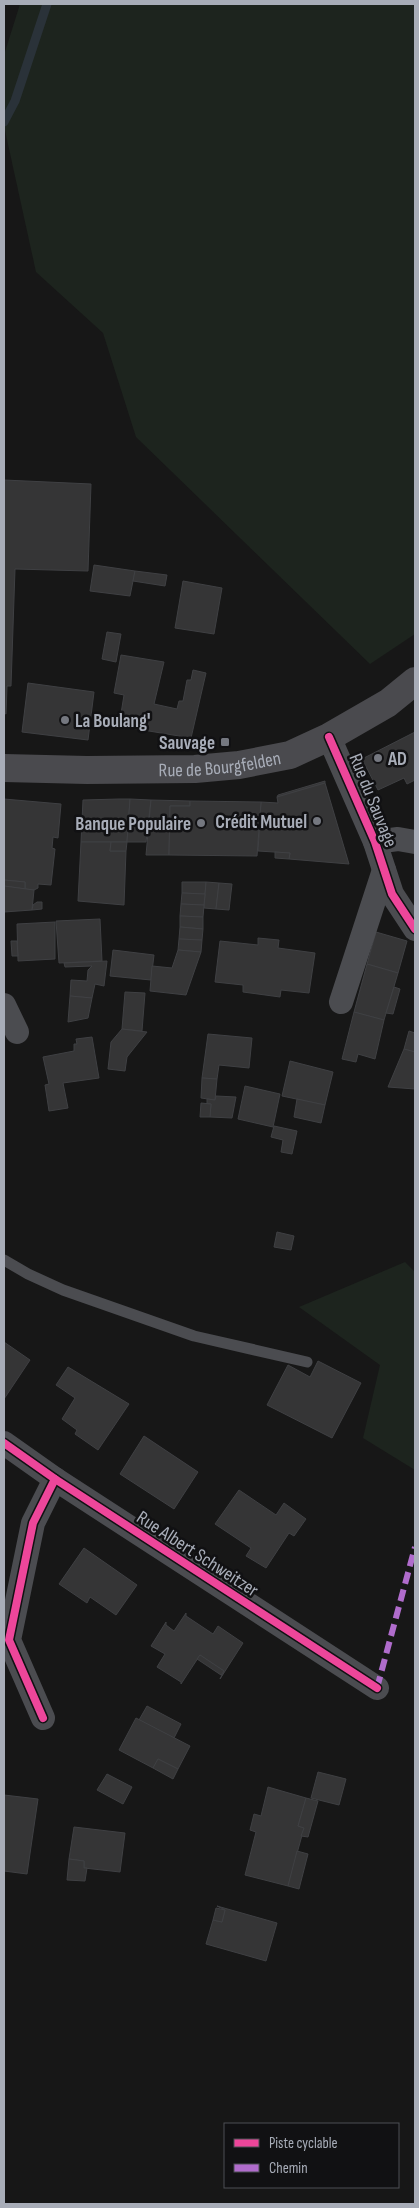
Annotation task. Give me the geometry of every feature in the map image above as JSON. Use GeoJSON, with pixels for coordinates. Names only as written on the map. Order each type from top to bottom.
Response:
{"type":"FeatureCollection","features":[{"type":"Feature","properties":{"kind":"main road","name":"Rue de Bourgfelden"},"geometry":{"type":"LineString","coordinates":[[4,768],[86,770],[216,768],[290,755],[330,737],[388,702],[415,681]]}},
{"type":"Feature","properties":{"kind":"street","name":"Rue du Sauvage"},"geometry":{"type":"LineString","coordinates":[[330,737],[375,842],[392,894],[415,929]]}},
{"type":"Feature","properties":{"kind":"street"},"geometry":{"type":"LineString","coordinates":[[375,842],[398,839],[415,842]]}},
{"type":"Feature","properties":{"kind":"street"},"geometry":{"type":"LineString","coordinates":[[341,1002],[384,870]]}},
{"type":"Feature","properties":{"kind":"street"},"geometry":{"type":"LineString","coordinates":[[4,1005],[17,1032]]}},
{"type":"Feature","properties":{"kind":"street","name":"Rue Albert Schweitzer"},"geometry":{"type":"LineString","coordinates":[[4,1442],[55,1479],[377,1688]]}},
{"type":"Feature","properties":{"kind":"street"},"geometry":{"type":"LineString","coordinates":[[43,1718],[9,1640],[33,1523],[55,1479]]}},
{"type":"Feature","properties":{"kind":"lane"},"geometry":{"type":"LineString","coordinates":[[4,1260],[28,1274],[63,1290],[194,1336],[307,1362]]}},
{"type":"Feature","properties":{"kind":"shaded area"},"geometry":{"type":"Polygon","coordinates":[[[20,4],[415,4],[415,634],[370,664],[136,437],[103,333],[36,272],[4,126],[4,55],[20,4]]]}},
{"type":"Feature","properties":{"kind":"shaded area"},"geometry":{"type":"Polygon","coordinates":[[[405,1262],[415,1272],[415,1470],[363,1438],[380,1365],[299,1307],[405,1262]]]}},
{"type":"Feature","properties":{"kind":"building"},"geometry":{"type":"Polygon","coordinates":[[[4,480],[91,484],[88,571],[15,569],[11,686],[7,686],[6,714],[4,713],[4,480]]]}},
{"type":"Feature","properties":{"kind":"building"},"geometry":{"type":"Polygon","coordinates":[[[94,565],[135,571],[130,596],[90,591],[94,565]]]}},
{"type":"Feature","properties":{"kind":"building"},"geometry":{"type":"Polygon","coordinates":[[[135,571],[167,575],[165,586],[133,581],[135,571]]]}},
{"type":"Feature","properties":{"kind":"building"},"geometry":{"type":"Polygon","coordinates":[[[183,581],[222,588],[214,634],[175,628],[183,581]]]}},
{"type":"Feature","properties":{"kind":"building"},"geometry":{"type":"Polygon","coordinates":[[[107,632],[121,634],[116,662],[102,659],[107,632]]]}},
{"type":"Feature","properties":{"kind":"building"},"geometry":{"type":"Polygon","coordinates":[[[121,655],[164,662],[154,704],[177,709],[179,701],[183,701],[187,680],[191,680],[193,670],[206,673],[191,738],[119,726],[124,695],[114,693],[121,655]]]}},
{"type":"Feature","properties":{"kind":"building"},"geometry":{"type":"Polygon","coordinates":[[[28,683],[94,692],[88,740],[22,732],[28,683]]]}},
{"type":"Feature","properties":{"kind":"building"},"geometry":{"type":"Polygon","coordinates":[[[415,732],[415,780],[407,784],[404,778],[378,790],[362,759],[415,732]]]}},
{"type":"Feature","properties":{"kind":"building"},"geometry":{"type":"Polygon","coordinates":[[[325,781],[325,783],[277,797],[278,795],[325,781]]]}},
{"type":"Feature","properties":{"kind":"building"},"geometry":{"type":"Polygon","coordinates":[[[325,783],[349,864],[289,859],[290,853],[258,851],[261,802],[278,803],[277,797],[325,783]]]}},
{"type":"Feature","properties":{"kind":"building"},"geometry":{"type":"Polygon","coordinates":[[[4,799],[61,804],[58,838],[53,837],[52,848],[55,849],[51,885],[38,884],[38,888],[34,890],[25,889],[25,882],[4,880],[4,799]]]}},
{"type":"Feature","properties":{"kind":"building"},"geometry":{"type":"Polygon","coordinates":[[[130,799],[127,842],[81,842],[83,800],[130,799]]]}},
{"type":"Feature","properties":{"kind":"building"},"geometry":{"type":"Polygon","coordinates":[[[130,799],[151,800],[146,842],[127,842],[130,799]]]}},
{"type":"Feature","properties":{"kind":"building"},"geometry":{"type":"Polygon","coordinates":[[[151,800],[190,801],[190,806],[170,806],[169,855],[146,855],[151,800]]]}},
{"type":"Feature","properties":{"kind":"building"},"geometry":{"type":"Polygon","coordinates":[[[190,801],[261,802],[257,856],[169,855],[170,806],[190,806],[190,801]]]}},
{"type":"Feature","properties":{"kind":"building"},"geometry":{"type":"Polygon","coordinates":[[[81,842],[111,842],[110,851],[126,851],[124,905],[78,901],[81,842]]]}},
{"type":"Feature","properties":{"kind":"building"},"geometry":{"type":"Polygon","coordinates":[[[111,842],[127,842],[126,851],[110,851],[111,842]]]}},
{"type":"Feature","properties":{"kind":"building"},"geometry":{"type":"Polygon","coordinates":[[[275,852],[290,853],[289,859],[275,858],[275,852]]]}},
{"type":"Feature","properties":{"kind":"building"},"geometry":{"type":"Polygon","coordinates":[[[4,880],[25,882],[25,889],[4,886],[4,880]]]}},
{"type":"Feature","properties":{"kind":"building"},"geometry":{"type":"Polygon","coordinates":[[[182,882],[206,882],[205,894],[182,893],[182,882]]]}},
{"type":"Feature","properties":{"kind":"building"},"geometry":{"type":"Polygon","coordinates":[[[206,882],[219,883],[216,909],[204,908],[206,882]]]}},
{"type":"Feature","properties":{"kind":"building"},"geometry":{"type":"Polygon","coordinates":[[[219,883],[232,884],[229,910],[216,909],[219,883]]]}},
{"type":"Feature","properties":{"kind":"building"},"geometry":{"type":"Polygon","coordinates":[[[4,886],[34,890],[32,910],[4,912],[4,886]]]}},
{"type":"Feature","properties":{"kind":"building"},"geometry":{"type":"Polygon","coordinates":[[[182,893],[205,894],[204,905],[181,904],[182,893]]]}},
{"type":"Feature","properties":{"kind":"building"},"geometry":{"type":"Polygon","coordinates":[[[37,902],[42,902],[42,909],[32,910],[33,905],[37,902]]]}},
{"type":"Feature","properties":{"kind":"building"},"geometry":{"type":"Polygon","coordinates":[[[181,904],[204,905],[203,917],[180,916],[181,904]]]}},
{"type":"Feature","properties":{"kind":"building"},"geometry":{"type":"Polygon","coordinates":[[[180,916],[203,917],[203,929],[180,927],[180,916]]]}},
{"type":"Feature","properties":{"kind":"building"},"geometry":{"type":"Polygon","coordinates":[[[100,919],[102,961],[59,963],[56,921],[100,919]]]}},
{"type":"Feature","properties":{"kind":"building"},"geometry":{"type":"Polygon","coordinates":[[[55,922],[55,959],[18,961],[17,924],[55,922]]]}},
{"type":"Feature","properties":{"kind":"building"},"geometry":{"type":"Polygon","coordinates":[[[180,927],[203,929],[202,940],[179,939],[180,927]]]}},
{"type":"Feature","properties":{"kind":"building"},"geometry":{"type":"Polygon","coordinates":[[[376,932],[407,941],[398,973],[367,964],[376,932]]]}},
{"type":"Feature","properties":{"kind":"building"},"geometry":{"type":"Polygon","coordinates":[[[258,938],[279,940],[278,948],[315,953],[309,993],[281,990],[280,997],[243,992],[243,985],[215,982],[220,941],[258,945],[258,938]]]}},
{"type":"Feature","properties":{"kind":"building"},"geometry":{"type":"Polygon","coordinates":[[[179,939],[202,940],[201,952],[178,950],[179,939]]]}},
{"type":"Feature","properties":{"kind":"building"},"geometry":{"type":"Polygon","coordinates":[[[11,941],[17,941],[18,956],[12,956],[11,941]]]}},
{"type":"Feature","properties":{"kind":"building"},"geometry":{"type":"Polygon","coordinates":[[[113,950],[154,955],[151,980],[110,976],[113,950]]]}},
{"type":"Feature","properties":{"kind":"building"},"geometry":{"type":"Polygon","coordinates":[[[178,950],[201,952],[186,995],[150,991],[152,966],[172,968],[178,950]]]}},
{"type":"Feature","properties":{"kind":"building"},"geometry":{"type":"Polygon","coordinates":[[[107,961],[104,986],[95,984],[92,998],[70,996],[71,980],[87,981],[88,970],[92,966],[65,967],[64,963],[107,961]]]}},
{"type":"Feature","properties":{"kind":"building"},"geometry":{"type":"Polygon","coordinates":[[[367,964],[398,973],[384,1020],[354,1012],[367,964]]]}},
{"type":"Feature","properties":{"kind":"building"},"geometry":{"type":"Polygon","coordinates":[[[394,987],[400,989],[393,1014],[386,1013],[394,987]]]}},
{"type":"Feature","properties":{"kind":"building"},"geometry":{"type":"Polygon","coordinates":[[[125,992],[145,993],[142,1031],[122,1029],[125,992]]]}},
{"type":"Feature","properties":{"kind":"building"},"geometry":{"type":"Polygon","coordinates":[[[70,996],[92,998],[88,1018],[68,1022],[70,996]]]}},
{"type":"Feature","properties":{"kind":"building"},"geometry":{"type":"Polygon","coordinates":[[[354,1012],[384,1020],[375,1059],[358,1054],[356,1062],[342,1059],[354,1012]]]}},
{"type":"Feature","properties":{"kind":"building"},"geometry":{"type":"Polygon","coordinates":[[[122,1029],[147,1032],[127,1057],[125,1071],[108,1069],[111,1042],[122,1029]]]}},
{"type":"Feature","properties":{"kind":"building"},"geometry":{"type":"Polygon","coordinates":[[[409,1031],[415,1033],[415,1052],[404,1049],[409,1031]]]}},
{"type":"Feature","properties":{"kind":"building"},"geometry":{"type":"Polygon","coordinates":[[[208,1034],[252,1038],[249,1068],[219,1065],[217,1079],[202,1078],[208,1034]]]}},
{"type":"Feature","properties":{"kind":"building"},"geometry":{"type":"Polygon","coordinates":[[[92,1037],[99,1078],[63,1083],[68,1108],[49,1111],[45,1085],[49,1084],[43,1057],[74,1051],[74,1044],[77,1044],[76,1039],[92,1037]]]}},
{"type":"Feature","properties":{"kind":"building"},"geometry":{"type":"Polygon","coordinates":[[[404,1049],[415,1052],[415,1089],[388,1087],[404,1049]]]}},
{"type":"Feature","properties":{"kind":"building"},"geometry":{"type":"Polygon","coordinates":[[[290,1061],[333,1072],[325,1105],[282,1096],[290,1061]]]}},
{"type":"Feature","properties":{"kind":"building"},"geometry":{"type":"Polygon","coordinates":[[[202,1078],[217,1079],[215,1100],[201,1098],[202,1078]]]}},
{"type":"Feature","properties":{"kind":"building"},"geometry":{"type":"Polygon","coordinates":[[[245,1086],[280,1094],[273,1127],[238,1119],[245,1086]]]}},
{"type":"Feature","properties":{"kind":"building"},"geometry":{"type":"Polygon","coordinates":[[[216,1096],[236,1097],[232,1118],[210,1117],[211,1104],[207,1104],[207,1099],[215,1100],[216,1096]]]}},
{"type":"Feature","properties":{"kind":"building"},"geometry":{"type":"Polygon","coordinates":[[[297,1099],[325,1105],[321,1123],[294,1117],[297,1099]]]}},
{"type":"Feature","properties":{"kind":"building"},"geometry":{"type":"Polygon","coordinates":[[[201,1103],[211,1104],[210,1117],[200,1117],[201,1103]]]}},
{"type":"Feature","properties":{"kind":"building"},"geometry":{"type":"Polygon","coordinates":[[[274,1126],[297,1131],[292,1154],[281,1152],[283,1140],[271,1137],[274,1126]]]}},
{"type":"Feature","properties":{"kind":"building"},"geometry":{"type":"Polygon","coordinates":[[[277,1232],[294,1236],[291,1250],[274,1247],[277,1232]]]}},
{"type":"Feature","properties":{"kind":"building"},"geometry":{"type":"Polygon","coordinates":[[[4,1342],[30,1360],[4,1399],[4,1342]]]}},
{"type":"Feature","properties":{"kind":"building"},"geometry":{"type":"Polygon","coordinates":[[[318,1361],[361,1383],[332,1438],[267,1405],[288,1365],[310,1377],[318,1361]]]}},
{"type":"Feature","properties":{"kind":"building"},"geometry":{"type":"Polygon","coordinates":[[[68,1367],[129,1404],[98,1450],[75,1434],[77,1430],[62,1419],[75,1398],[56,1385],[68,1367]]]}},
{"type":"Feature","properties":{"kind":"building"},"geometry":{"type":"Polygon","coordinates":[[[144,1436],[198,1472],[174,1509],[120,1474],[144,1436]]]}},
{"type":"Feature","properties":{"kind":"building"},"geometry":{"type":"Polygon","coordinates":[[[239,1490],[276,1515],[284,1503],[306,1519],[294,1536],[289,1533],[266,1568],[246,1556],[251,1548],[215,1524],[239,1490]]]}},
{"type":"Feature","properties":{"kind":"building"},"geometry":{"type":"Polygon","coordinates":[[[84,1548],[137,1585],[116,1615],[90,1597],[87,1603],[59,1584],[84,1548]]]}},
{"type":"Feature","properties":{"kind":"building"},"geometry":{"type":"Polygon","coordinates":[[[186,1613],[186,1616],[213,1634],[218,1626],[243,1643],[220,1679],[224,1671],[200,1655],[181,1684],[181,1682],[157,1667],[165,1654],[151,1646],[166,1622],[166,1625],[174,1631],[186,1613]]]}},
{"type":"Feature","properties":{"kind":"building"},"geometry":{"type":"Polygon","coordinates":[[[200,1655],[224,1671],[221,1675],[197,1659],[200,1655]]]}},
{"type":"Feature","properties":{"kind":"building"},"geometry":{"type":"Polygon","coordinates":[[[147,1706],[181,1724],[174,1738],[139,1720],[147,1706]]]}},
{"type":"Feature","properties":{"kind":"building"},"geometry":{"type":"Polygon","coordinates":[[[136,1718],[190,1746],[178,1769],[158,1759],[153,1768],[119,1750],[136,1718]]]}},
{"type":"Feature","properties":{"kind":"building"},"geometry":{"type":"Polygon","coordinates":[[[158,1759],[178,1769],[173,1779],[153,1768],[158,1759]]]}},
{"type":"Feature","properties":{"kind":"building"},"geometry":{"type":"Polygon","coordinates":[[[318,1772],[346,1779],[339,1805],[311,1798],[318,1772]]]}},
{"type":"Feature","properties":{"kind":"building"},"geometry":{"type":"Polygon","coordinates":[[[107,1774],[132,1787],[123,1804],[97,1790],[107,1774]]]}},
{"type":"Feature","properties":{"kind":"building"},"geometry":{"type":"Polygon","coordinates":[[[268,1787],[306,1798],[298,1826],[304,1828],[288,1886],[245,1875],[256,1832],[250,1830],[254,1814],[261,1816],[268,1787]]]}},
{"type":"Feature","properties":{"kind":"building"},"geometry":{"type":"Polygon","coordinates":[[[4,1795],[38,1799],[27,1874],[4,1871],[4,1795]]]}},
{"type":"Feature","properties":{"kind":"building"},"geometry":{"type":"Polygon","coordinates":[[[306,1798],[318,1801],[308,1837],[301,1836],[304,1828],[298,1826],[306,1798]]]}},
{"type":"Feature","properties":{"kind":"building"},"geometry":{"type":"Polygon","coordinates":[[[74,1827],[125,1833],[120,1872],[84,1868],[84,1861],[69,1859],[74,1827]]]}},
{"type":"Feature","properties":{"kind":"building"},"geometry":{"type":"Polygon","coordinates":[[[297,1851],[308,1854],[299,1889],[288,1886],[297,1851]]]}},
{"type":"Feature","properties":{"kind":"building"},"geometry":{"type":"Polygon","coordinates":[[[69,1859],[84,1861],[84,1868],[87,1868],[85,1881],[67,1880],[69,1859]]]}},
{"type":"Feature","properties":{"kind":"building"},"geometry":{"type":"Polygon","coordinates":[[[217,1906],[277,1923],[266,1961],[206,1944],[213,1920],[222,1922],[225,1910],[217,1906]]]}},
{"type":"Feature","properties":{"kind":"building"},"geometry":{"type":"Polygon","coordinates":[[[216,1908],[225,1910],[222,1922],[213,1920],[216,1908]]]}},
{"type":"Feature","properties":{"kind":"waterway"},"geometry":{"type":"LineString","coordinates":[[4,122],[15,101],[47,4]]}},
{"type":"Feature","properties":{"kind":"marked path"},"geometry":{"type":"LineString","coordinates":[[377,1688],[415,1547]]}},
{"type":"Feature","properties":{"kind":"cycle path"},"geometry":{"type":"LineString","coordinates":[[329,737],[375,842],[392,894],[415,929]]}},
{"type":"Feature","properties":{"kind":"cycle path"},"geometry":{"type":"LineString","coordinates":[[4,1443],[55,1479],[377,1688]]}},
{"type":"Feature","properties":{"kind":"cycle path"},"geometry":{"type":"LineString","coordinates":[[43,1718],[9,1640],[33,1523],[55,1479]]}},
{"type":"Feature","properties":{"kind":"place","name":"La Boulang'"},"geometry":{"type":"Point","coordinates":[65,720]}},
{"type":"Feature","properties":{"kind":"place","name":"Sauvage"},"geometry":{"type":"Point","coordinates":[225,742]}},
{"type":"Feature","properties":{"kind":"place","name":"AD"},"geometry":{"type":"Point","coordinates":[378,758]}},
{"type":"Feature","properties":{"kind":"place","name":"Crédit Mutuel"},"geometry":{"type":"Point","coordinates":[317,821]}},
{"type":"Feature","properties":{"kind":"place","name":"Banque Populaire"},"geometry":{"type":"Point","coordinates":[201,823]}}]}
